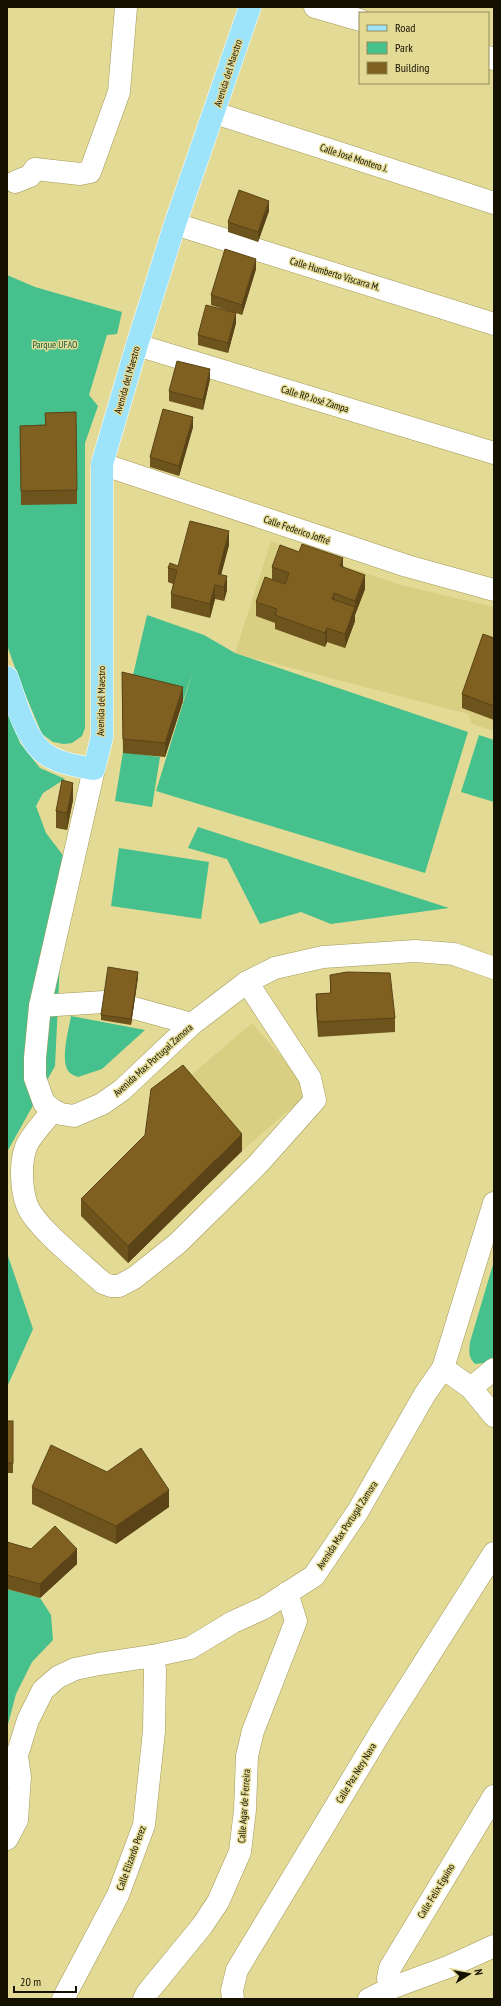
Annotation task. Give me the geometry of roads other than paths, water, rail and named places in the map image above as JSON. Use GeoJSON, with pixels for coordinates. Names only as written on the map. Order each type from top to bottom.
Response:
{"type":"FeatureCollection","features":[{"type":"Feature","properties":{"kind":"main road","name":"Avenida del Maestro"},"geometry":{"type":"LineString","coordinates":[[94,769],[102,737],[102,464],[137,344],[175,224],[215,113],[250,7]]}},
{"type":"Feature","properties":{"kind":"main road"},"geometry":{"type":"LineString","coordinates":[[7,677],[28,731],[36,746],[46,755],[67,764],[94,769]]}},
{"type":"Feature","properties":{"kind":"street"},"geometry":{"type":"LineString","coordinates":[[15,182],[30,176],[35,169],[80,174],[90,172],[119,92],[126,7]]}},
{"type":"Feature","properties":{"kind":"street"},"geometry":{"type":"LineString","coordinates":[[315,7],[359,20]]}},
{"type":"Feature","properties":{"kind":"street","name":"Calle José Montero J."},"geometry":{"type":"LineString","coordinates":[[215,113],[494,203]]}},
{"type":"Feature","properties":{"kind":"street","name":"Calle Humberto Viscarra M."},"geometry":{"type":"LineString","coordinates":[[175,224],[494,324]]}},
{"type":"Feature","properties":{"kind":"street","name":"Calle RP. José Zampa"},"geometry":{"type":"LineString","coordinates":[[137,344],[494,453]]}},
{"type":"Feature","properties":{"kind":"street","name":"Calle Federico Joffré"},"geometry":{"type":"LineString","coordinates":[[102,464],[407,566],[494,590]]}},
{"type":"Feature","properties":{"kind":"street"},"geometry":{"type":"LineString","coordinates":[[94,769],[40,1006],[35,1058],[35,1078],[44,1103],[53,1110],[26,1146],[23,1172],[27,1205],[34,1217],[59,1243],[103,1282],[111,1286],[120,1286],[134,1278],[178,1243],[259,1163],[315,1100],[310,1078],[247,982]]}},
{"type":"Feature","properties":{"kind":"street","name":"Avenida Max Portugal Zamora"},"geometry":{"type":"LineString","coordinates":[[53,1110],[62,1114],[74,1116],[102,1104],[122,1090],[192,1024],[247,982],[275,968],[323,957],[415,951],[454,954],[494,968]]}},
{"type":"Feature","properties":{"kind":"street"},"geometry":{"type":"LineString","coordinates":[[40,1006],[104,1002]]}},
{"type":"Feature","properties":{"kind":"street"},"geometry":{"type":"LineString","coordinates":[[134,1008],[192,1024]]}},
{"type":"Feature","properties":{"kind":"street","name":"Avenida Max Portugal Zamora"},"geometry":{"type":"LineString","coordinates":[[7,1777],[17,1755],[28,1720],[43,1690],[58,1677],[75,1670],[99,1664],[153,1656],[190,1648],[314,1576],[335,1546],[381,1473],[425,1394],[443,1368],[494,1203]]}},
{"type":"Feature","properties":{"kind":"street"},"geometry":{"type":"LineString","coordinates":[[443,1368],[471,1388],[494,1416]]}},
{"type":"Feature","properties":{"kind":"street"},"geometry":{"type":"LineString","coordinates":[[471,1388],[494,1368]]}},
{"type":"Feature","properties":{"kind":"street","name":"Calle Paz Nery Nava"},"geometry":{"type":"LineString","coordinates":[[233,1999],[232,1990],[237,1970],[386,1723],[494,1553]]}},
{"type":"Feature","properties":{"kind":"street","name":"Calle Agar de Ferreira"},"geometry":{"type":"LineString","coordinates":[[144,1999],[147,1993],[202,1926],[218,1902],[240,1852],[245,1810],[247,1756],[253,1731],[287,1649],[296,1621],[287,1593]]}},
{"type":"Feature","properties":{"kind":"street","name":"Calle Elizardo Perez"},"geometry":{"type":"LineString","coordinates":[[63,1999],[118,1895],[144,1825],[154,1731],[155,1670],[153,1656]]}},
{"type":"Feature","properties":{"kind":"street"},"geometry":{"type":"LineString","coordinates":[[7,1839],[17,1820],[20,1778],[17,1755]]}},
{"type":"Feature","properties":{"kind":"street","name":"Calle Felix Eguino"},"geometry":{"type":"LineString","coordinates":[[391,1988],[388,1978],[390,1968],[494,1796]]}},
{"type":"Feature","properties":{"kind":"street"},"geometry":{"type":"LineString","coordinates":[[369,1999],[391,1988],[448,1967],[494,1946]]}},
{"type":"Feature","properties":{"kind":"park label","name":"Parque UFAO"},"geometry":{"type":"Point","coordinates":[55,344]}}]}
